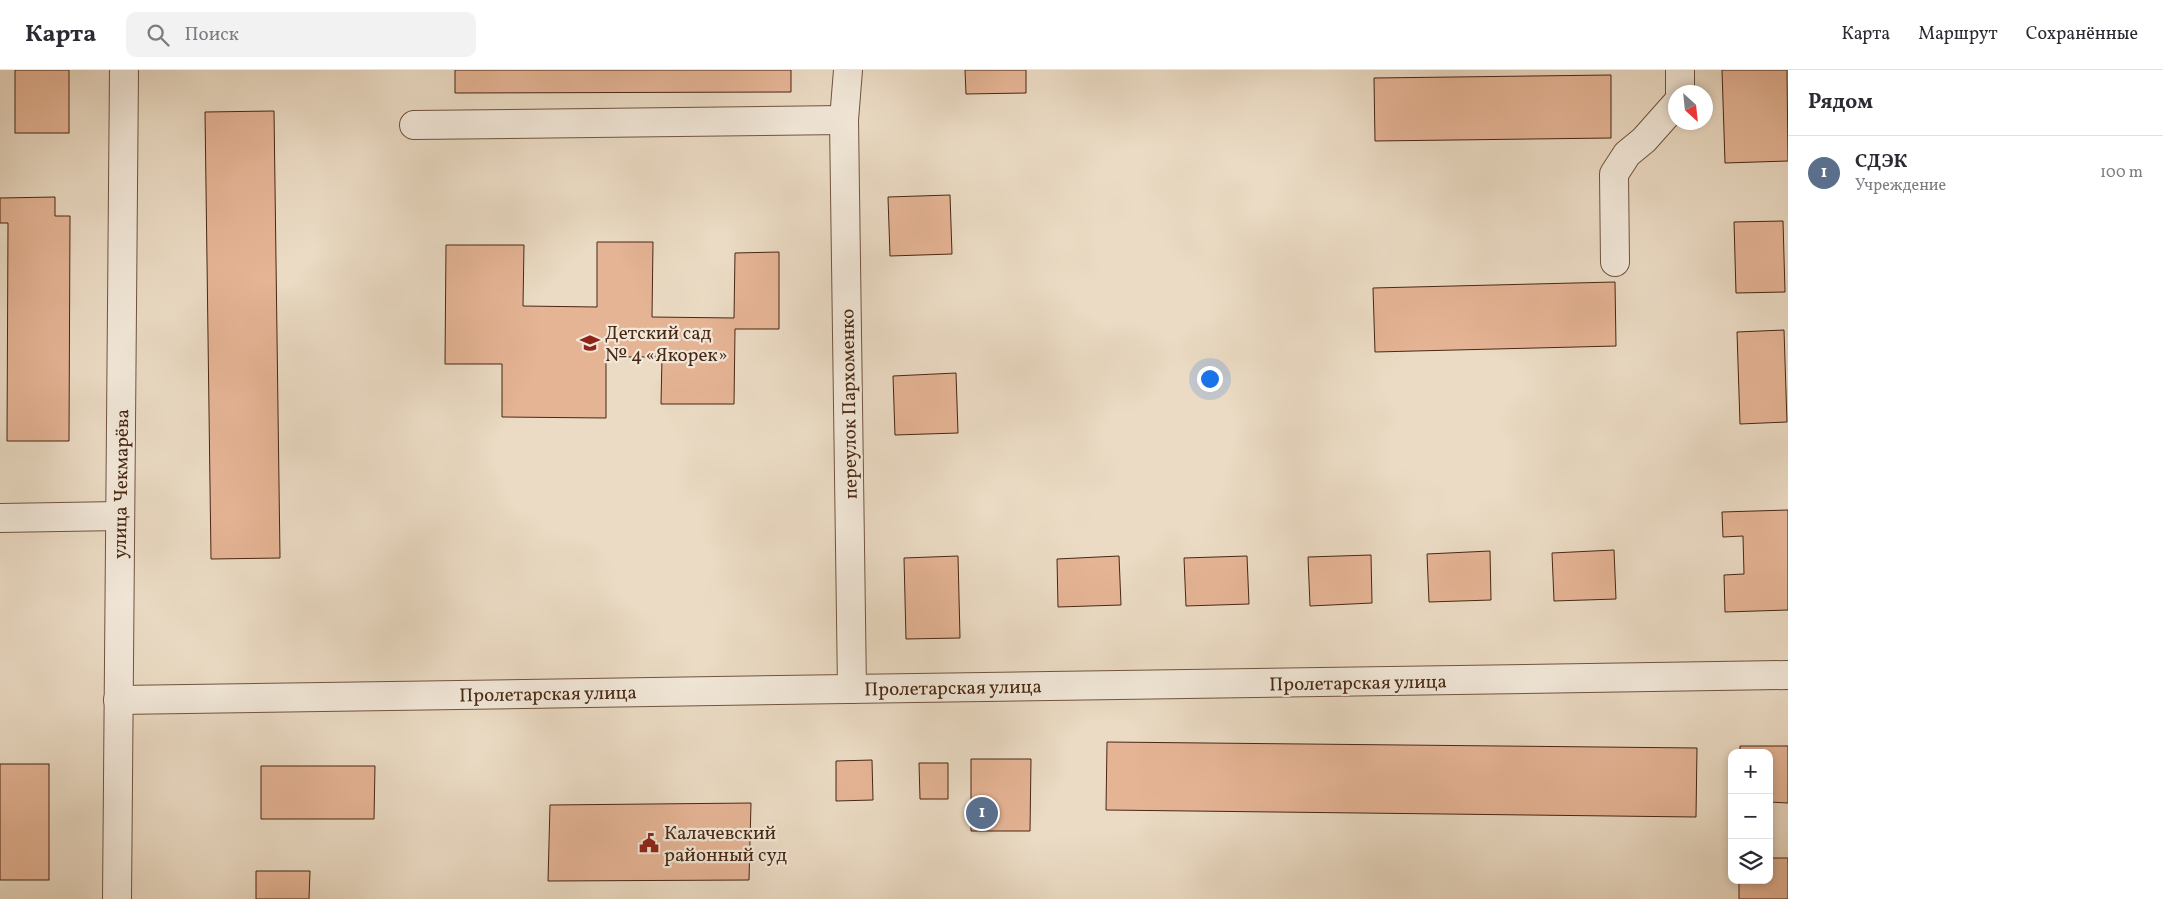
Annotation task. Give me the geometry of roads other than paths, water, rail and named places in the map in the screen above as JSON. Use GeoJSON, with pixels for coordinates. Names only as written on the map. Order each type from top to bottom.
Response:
{"type":"FeatureCollection","features":[{"type":"Feature","properties":{"kind":"street","name":"улица Чекмарёва"},"geometry":{"type":"LineString","coordinates":[[117,899],[124,70]]}},
{"type":"Feature","properties":{"kind":"street","name":"переулок Пархоменко"},"geometry":{"type":"LineString","coordinates":[[848,70],[844,120],[852,689]]}},
{"type":"Feature","properties":{"kind":"street"},"geometry":{"type":"LineString","coordinates":[[1680,70],[1680,85]]}},
{"type":"Feature","properties":{"kind":"street"},"geometry":{"type":"LineString","coordinates":[[1615,262],[1614,174],[1627,154],[1644,140],[1668,113]]}},
{"type":"Feature","properties":{"kind":"street"},"geometry":{"type":"LineString","coordinates":[[414,125],[844,120]]}},
{"type":"Feature","properties":{"kind":"street"},"geometry":{"type":"LineString","coordinates":[[0,518],[120,516]]}},
{"type":"Feature","properties":{"kind":"street","name":"Пролетарская улица"},"geometry":{"type":"LineString","coordinates":[[118,700],[1788,675]]}},
{"type":"Feature","properties":{"kind":"place","name":"Детский сад № 4 «Якорек»"},"geometry":{"type":"Point","coordinates":[590,343]}},
{"type":"Feature","properties":{"kind":"place","name":"СДЭК"},"geometry":{"type":"Point","coordinates":[982,813]}},
{"type":"Feature","properties":{"kind":"place","name":"Калачевский районный суд"},"geometry":{"type":"Point","coordinates":[649,843]}}]}
